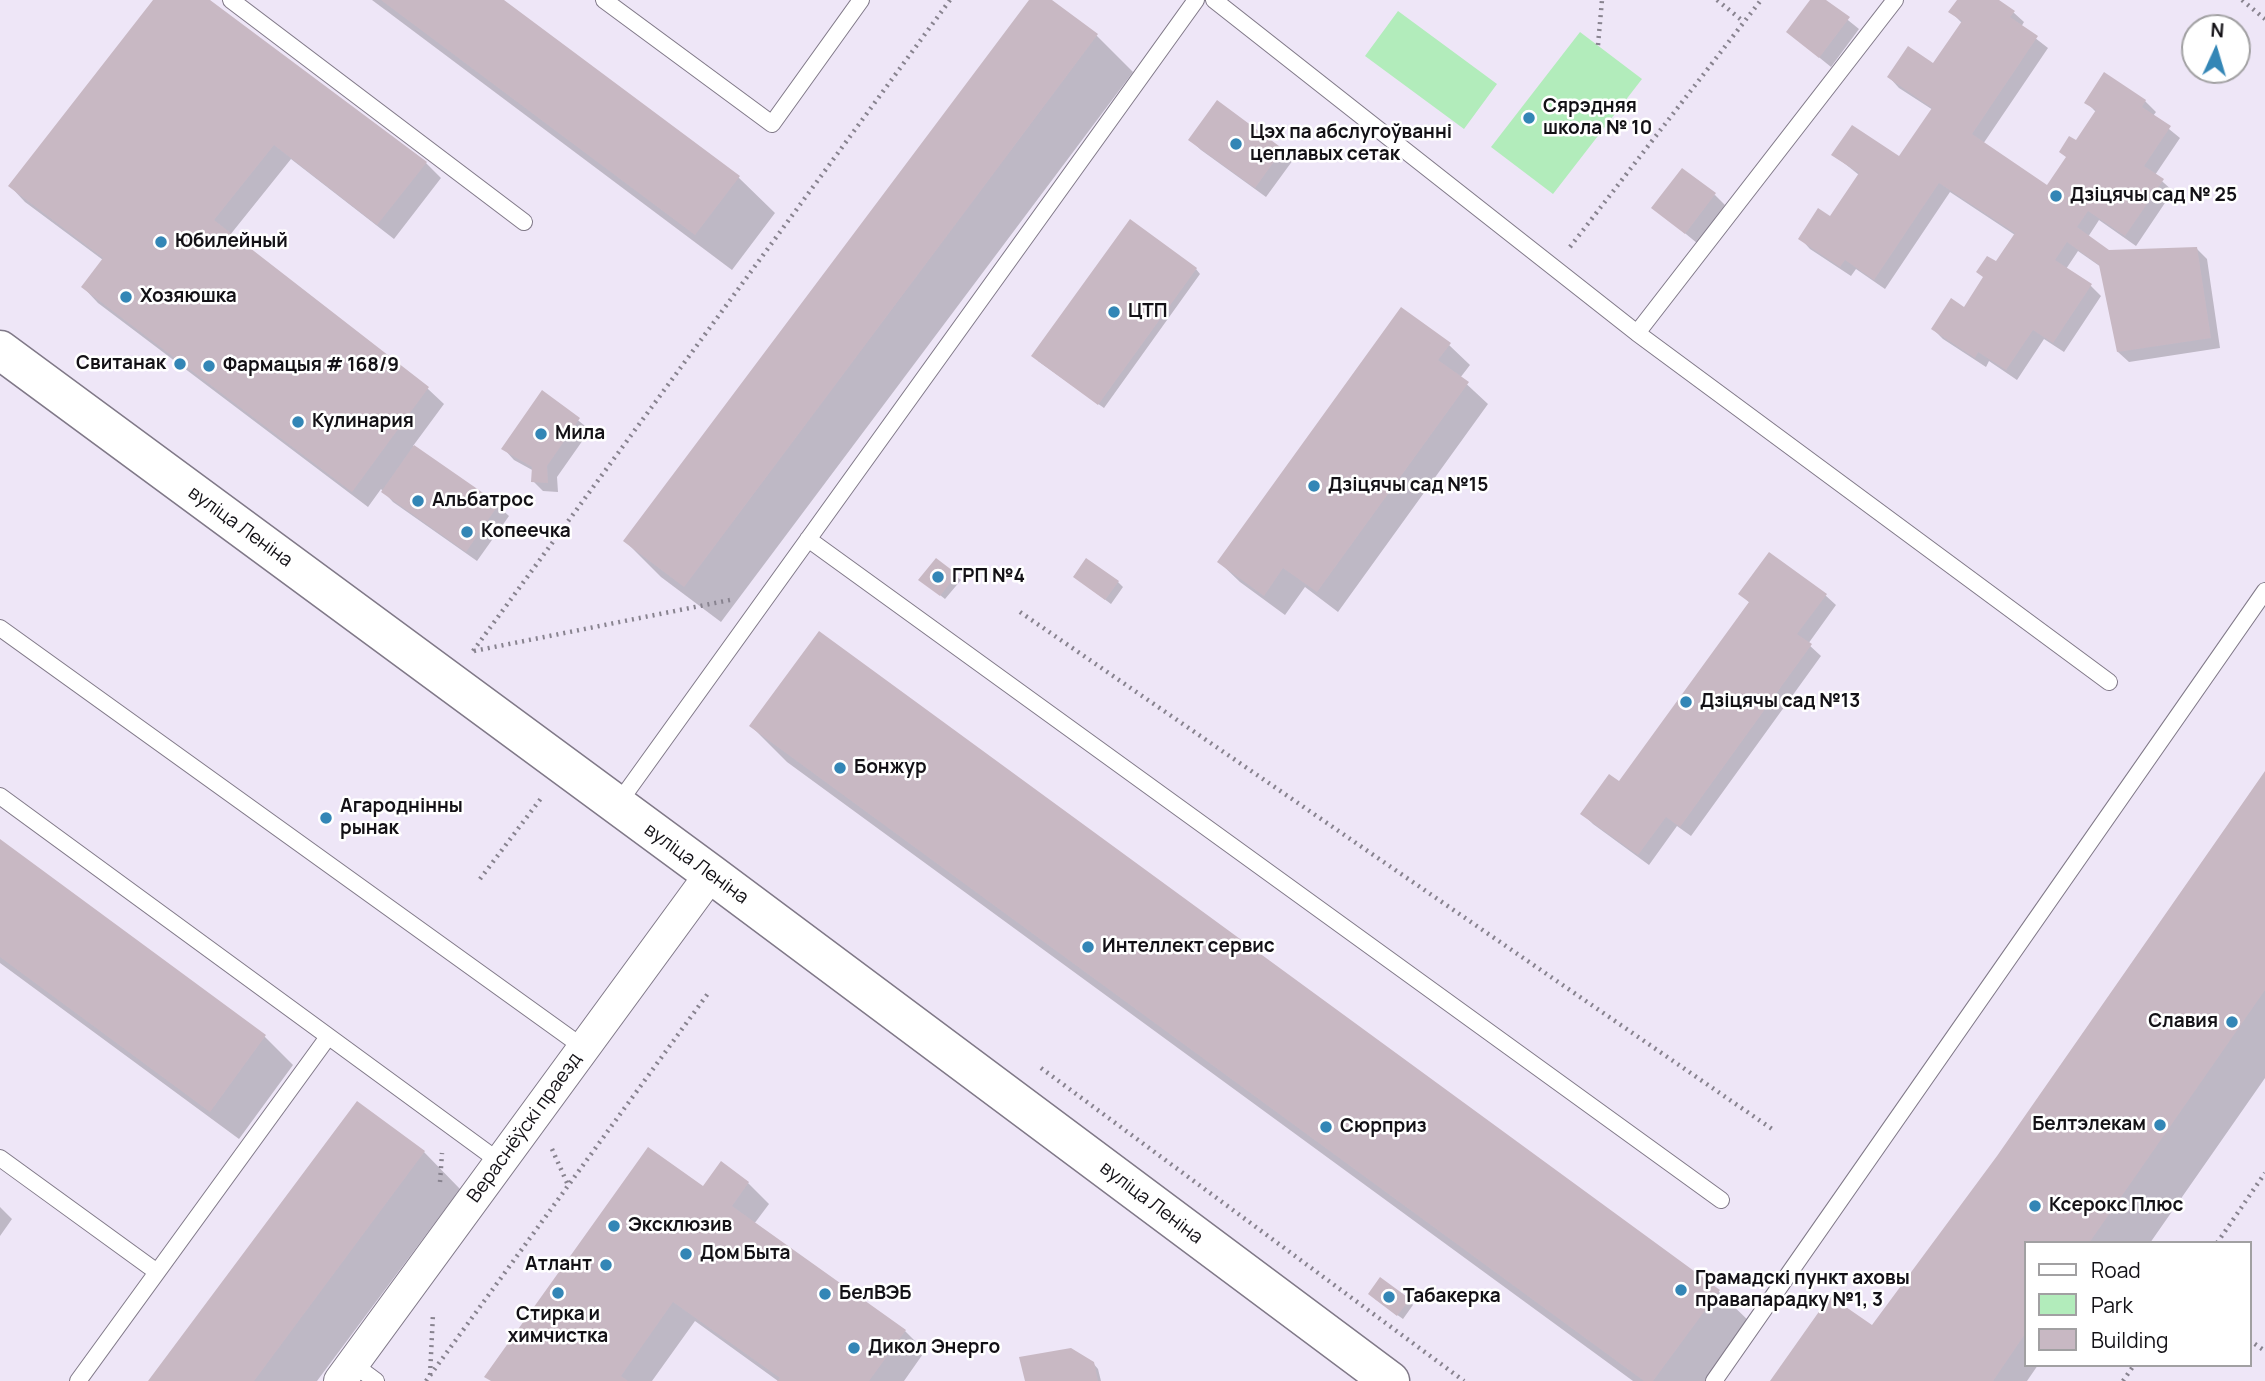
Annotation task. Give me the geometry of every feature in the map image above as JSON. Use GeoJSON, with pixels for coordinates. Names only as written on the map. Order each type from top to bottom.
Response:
{"type":"FeatureCollection","features":[{"type":"Feature","properties":{"kind":"street","name":"вуліца Леніна"},"geometry":{"type":"LineString","coordinates":[[0,350],[711,874],[1390,1381]]}},
{"type":"Feature","properties":{"kind":"street","name":"Вераснёўскі праезд"},"geometry":{"type":"LineString","coordinates":[[356,1375],[500,1162],[711,874]]}},
{"type":"Feature","properties":{"kind":"lane"},"geometry":{"type":"LineString","coordinates":[[232,0],[524,222]]}},
{"type":"Feature","properties":{"kind":"lane"},"geometry":{"type":"LineString","coordinates":[[604,0],[772,124],[861,0]]}},
{"type":"Feature","properties":{"kind":"lane"},"geometry":{"type":"LineString","coordinates":[[617,805],[1196,0]]}},
{"type":"Feature","properties":{"kind":"lane"},"geometry":{"type":"LineString","coordinates":[[1214,0],[1637,333],[2109,682]]}},
{"type":"Feature","properties":{"kind":"lane"},"geometry":{"type":"LineString","coordinates":[[1637,333],[1895,0]]}},
{"type":"Feature","properties":{"kind":"lane"},"geometry":{"type":"LineString","coordinates":[[808,539],[1721,1200]]}},
{"type":"Feature","properties":{"kind":"lane"},"geometry":{"type":"LineString","coordinates":[[1714,1381],[2265,591]]}},
{"type":"Feature","properties":{"kind":"lane"},"geometry":{"type":"LineString","coordinates":[[0,628],[584,1048]]}},
{"type":"Feature","properties":{"kind":"lane"},"geometry":{"type":"LineString","coordinates":[[0,796],[500,1162]]}},
{"type":"Feature","properties":{"kind":"lane"},"geometry":{"type":"LineString","coordinates":[[78,1381],[328,1037]]}},
{"type":"Feature","properties":{"kind":"lane"},"geometry":{"type":"LineString","coordinates":[[0,1158],[157,1272]]}},
{"type":"Feature","properties":{"kind":"path"},"geometry":{"type":"LineString","coordinates":[[730,600],[473,651],[950,0]]}},
{"type":"Feature","properties":{"kind":"path"},"geometry":{"type":"LineString","coordinates":[[1598,46],[1602,0]]}},
{"type":"Feature","properties":{"kind":"path"},"geometry":{"type":"LineString","coordinates":[[1717,0],[1723,2],[1744,22]]}},
{"type":"Feature","properties":{"kind":"path"},"geometry":{"type":"LineString","coordinates":[[1554,267],[1761,0]]}},
{"type":"Feature","properties":{"kind":"path"},"geometry":{"type":"LineString","coordinates":[[2242,0],[2265,19]]}},
{"type":"Feature","properties":{"kind":"path"},"geometry":{"type":"LineString","coordinates":[[1020,612],[1775,1131]]}},
{"type":"Feature","properties":{"kind":"path"},"geometry":{"type":"LineString","coordinates":[[480,878],[566,767]]}},
{"type":"Feature","properties":{"kind":"path"},"geometry":{"type":"LineString","coordinates":[[426,1381],[709,992]]}},
{"type":"Feature","properties":{"kind":"path"},"geometry":{"type":"LineString","coordinates":[[2218,1241],[2265,1173]]}},
{"type":"Feature","properties":{"kind":"green space"},"geometry":{"type":"Polygon","coordinates":[[[1398,11],[1497,84],[1464,129],[1365,56],[1398,11]]]}},
{"type":"Feature","properties":{"kind":"green space"},"geometry":{"type":"Polygon","coordinates":[[[1580,32],[1642,79],[1553,194],[1491,147],[1580,32]]]}},
{"type":"Feature","properties":{"kind":"building","name":"Юбилейный"},"geometry":{"type":"Polygon","coordinates":[[[153,0],[210,0],[427,162],[377,225],[274,145],[214,220],[429,387],[352,492],[81,287],[103,258],[8,186],[153,0]]]}},
{"type":"Feature","properties":{"kind":"building"},"geometry":{"type":"Polygon","coordinates":[[[381,0],[504,0],[740,176],[695,235],[381,0]]]}},
{"type":"Feature","properties":{"kind":"building"},"geometry":{"type":"Polygon","coordinates":[[[1029,0],[1052,0],[1098,34],[684,587],[623,541],[1029,0]]]}},
{"type":"Feature","properties":{"kind":"building"},"geometry":{"type":"Polygon","coordinates":[[[1810,0],[1826,0],[1850,17],[1819,58],[1786,32],[1810,0]]]}},
{"type":"Feature","properties":{"kind":"building","name":"Дзіцячы сад № 25"},"geometry":{"type":"Polygon","coordinates":[[[1957,0],[1999,0],[2015,11],[2010,17],[2038,36],[1972,134],[2047,185],[2066,157],[2059,152],[2069,136],[2076,140],[2096,110],[2084,103],[2104,72],[2146,100],[2142,107],[2171,126],[2144,166],[2164,179],[2125,236],[2088,211],[2077,227],[2109,250],[2197,247],[2211,338],[2117,352],[2099,265],[2067,242],[2055,260],[2092,284],[2053,343],[2033,330],[2006,370],[1978,352],[1975,358],[1931,329],[1951,298],[1964,307],[1983,277],[1976,272],[1987,256],[1996,261],[2015,233],[1939,183],[1874,280],[1845,260],[1840,267],[1798,239],[1818,208],[1830,216],[1859,173],[1831,155],[1852,125],[1899,156],[1932,108],[1887,77],[1908,46],[1933,63],[1962,21],[1948,12],[1957,0]]]}},
{"type":"Feature","properties":{"kind":"building","name":"Цэх па абслугоўванні цеплавых сетак"},"geometry":{"type":"Polygon","coordinates":[[[1217,100],[1283,149],[1255,188],[1188,140],[1217,100]]]}},
{"type":"Feature","properties":{"kind":"building"},"geometry":{"type":"Polygon","coordinates":[[[1682,168],[1716,193],[1685,234],[1651,208],[1682,168]]]}},
{"type":"Feature","properties":{"kind":"building","name":"ЦТП"},"geometry":{"type":"Polygon","coordinates":[[[1130,219],[1197,268],[1098,405],[1031,356],[1130,219]]]}},
{"type":"Feature","properties":{"kind":"building"},"geometry":{"type":"Polygon","coordinates":[[[1401,307],[1451,343],[1438,360],[1469,382],[1317,592],[1283,568],[1264,596],[1217,562],[1401,307]]]}},
{"type":"Feature","properties":{"kind":"building","name":"Мила"},"geometry":{"type":"Polygon","coordinates":[[[542,390],[580,418],[547,466],[548,483],[531,482],[532,467],[501,449],[542,390]]]}},
{"type":"Feature","properties":{"kind":"building"},"geometry":{"type":"Polygon","coordinates":[[[414,445],[499,504],[466,552],[381,492],[414,445]]]}},
{"type":"Feature","properties":{"kind":"building"},"geometry":{"type":"Polygon","coordinates":[[[1769,552],[1827,594],[1797,634],[1812,644],[1680,827],[1666,817],[1638,855],[1580,814],[1609,774],[1619,781],[1749,602],[1738,594],[1769,552]]]}},
{"type":"Feature","properties":{"kind":"building","name":"ГРП №4"},"geometry":{"type":"Polygon","coordinates":[[[936,558],[957,574],[940,596],[918,580],[936,558]]]}},
{"type":"Feature","properties":{"kind":"building"},"geometry":{"type":"Polygon","coordinates":[[[1086,558],[1119,581],[1105,600],[1073,577],[1086,558]]]}},
{"type":"Feature","properties":{"kind":"building"},"geometry":{"type":"Polygon","coordinates":[[[819,631],[1720,1290],[1653,1381],[1644,1381],[749,726],[819,631]]]}},
{"type":"Feature","properties":{"kind":"building"},"geometry":{"type":"Polygon","coordinates":[[[2265,771],[2265,990],[2090,1241],[2024,1241],[2024,1335],[1993,1381],[1770,1381],[1830,1296],[1872,1325],[1997,1156],[2265,771]]]}},
{"type":"Feature","properties":{"kind":"building"},"geometry":{"type":"Polygon","coordinates":[[[0,839],[266,1035],[210,1112],[0,957],[0,839]]]}},
{"type":"Feature","properties":{"kind":"building"},"geometry":{"type":"Polygon","coordinates":[[[357,1101],[425,1151],[254,1381],[148,1381],[357,1101]]]}},
{"type":"Feature","properties":{"kind":"building","name":"Дом Быта"},"geometry":{"type":"Polygon","coordinates":[[[648,1147],[703,1186],[721,1161],[749,1182],[732,1206],[906,1330],[869,1381],[777,1381],[780,1378],[673,1302],[621,1376],[628,1381],[491,1381],[484,1377],[648,1147]]]}},
{"type":"Feature","properties":{"kind":"building","name":"Табакерка"},"geometry":{"type":"Polygon","coordinates":[[[1380,1277],[1410,1299],[1397,1316],[1368,1294],[1380,1277]]]}},
{"type":"Feature","properties":{"kind":"building"},"geometry":{"type":"Polygon","coordinates":[[[1071,1348],[1094,1362],[1098,1381],[1025,1381],[1019,1357],[1071,1348]]]}},
{"type":"Feature","properties":{"kind":"place","name":"Сярэдняя школа № 10"},"geometry":{"type":"Point","coordinates":[1529,118]}},
{"type":"Feature","properties":{"kind":"place","name":"Цэх па абслугоўванні цеплавых сетак"},"geometry":{"type":"Point","coordinates":[1236,144]}},
{"type":"Feature","properties":{"kind":"place","name":"Дзіцячы сад № 25"},"geometry":{"type":"Point","coordinates":[2056,196]}},
{"type":"Feature","properties":{"kind":"place","name":"Юбилейный"},"geometry":{"type":"Point","coordinates":[161,242]}},
{"type":"Feature","properties":{"kind":"place","name":"Хозяюшка"},"geometry":{"type":"Point","coordinates":[126,297]}},
{"type":"Feature","properties":{"kind":"place","name":"ЦТП"},"geometry":{"type":"Point","coordinates":[1114,312]}},
{"type":"Feature","properties":{"kind":"place","name":"Свитанак"},"geometry":{"type":"Point","coordinates":[180,364]}},
{"type":"Feature","properties":{"kind":"place","name":"Фармацыя # 168/9"},"geometry":{"type":"Point","coordinates":[209,366]}},
{"type":"Feature","properties":{"kind":"place","name":"Кулинария"},"geometry":{"type":"Point","coordinates":[298,422]}},
{"type":"Feature","properties":{"kind":"place","name":"Мила"},"geometry":{"type":"Point","coordinates":[541,434]}},
{"type":"Feature","properties":{"kind":"place","name":"Дзіцячы сад №15"},"geometry":{"type":"Point","coordinates":[1314,486]}},
{"type":"Feature","properties":{"kind":"place","name":"Альбатрос"},"geometry":{"type":"Point","coordinates":[418,501]}},
{"type":"Feature","properties":{"kind":"place","name":"Копеечка"},"geometry":{"type":"Point","coordinates":[467,532]}},
{"type":"Feature","properties":{"kind":"place","name":"ГРП №4"},"geometry":{"type":"Point","coordinates":[938,577]}},
{"type":"Feature","properties":{"kind":"place","name":"Дзіцячы сад №13"},"geometry":{"type":"Point","coordinates":[1686,702]}},
{"type":"Feature","properties":{"kind":"place","name":"Бонжур"},"geometry":{"type":"Point","coordinates":[840,768]}},
{"type":"Feature","properties":{"kind":"place","name":"Агароднінны рынак"},"geometry":{"type":"Point","coordinates":[326,818]}},
{"type":"Feature","properties":{"kind":"place","name":"Интеллект сервис"},"geometry":{"type":"Point","coordinates":[1088,947]}},
{"type":"Feature","properties":{"kind":"place","name":"Славия"},"geometry":{"type":"Point","coordinates":[2232,1022]}},
{"type":"Feature","properties":{"kind":"place","name":"Белтэлекам"},"geometry":{"type":"Point","coordinates":[2160,1125]}},
{"type":"Feature","properties":{"kind":"place","name":"Сюрприз"},"geometry":{"type":"Point","coordinates":[1326,1127]}},
{"type":"Feature","properties":{"kind":"place","name":"Ксерокс Плюс"},"geometry":{"type":"Point","coordinates":[2035,1206]}},
{"type":"Feature","properties":{"kind":"place","name":"Эксклюзив"},"geometry":{"type":"Point","coordinates":[614,1226]}},
{"type":"Feature","properties":{"kind":"place","name":"Дом Быта"},"geometry":{"type":"Point","coordinates":[686,1254]}},
{"type":"Feature","properties":{"kind":"place","name":"Атлант"},"geometry":{"type":"Point","coordinates":[606,1265]}},
{"type":"Feature","properties":{"kind":"place","name":"Грамадскі пункт аховы правапарадку №1, 3"},"geometry":{"type":"Point","coordinates":[1681,1290]}},
{"type":"Feature","properties":{"kind":"place","name":"Стирка и химчистка"},"geometry":{"type":"Point","coordinates":[558,1293]}},
{"type":"Feature","properties":{"kind":"place","name":"БелВЭБ"},"geometry":{"type":"Point","coordinates":[825,1294]}},
{"type":"Feature","properties":{"kind":"place","name":"Табакерка"},"geometry":{"type":"Point","coordinates":[1389,1297]}},
{"type":"Feature","properties":{"kind":"place","name":"Дикол Энерго"},"geometry":{"type":"Point","coordinates":[854,1348]}}]}
